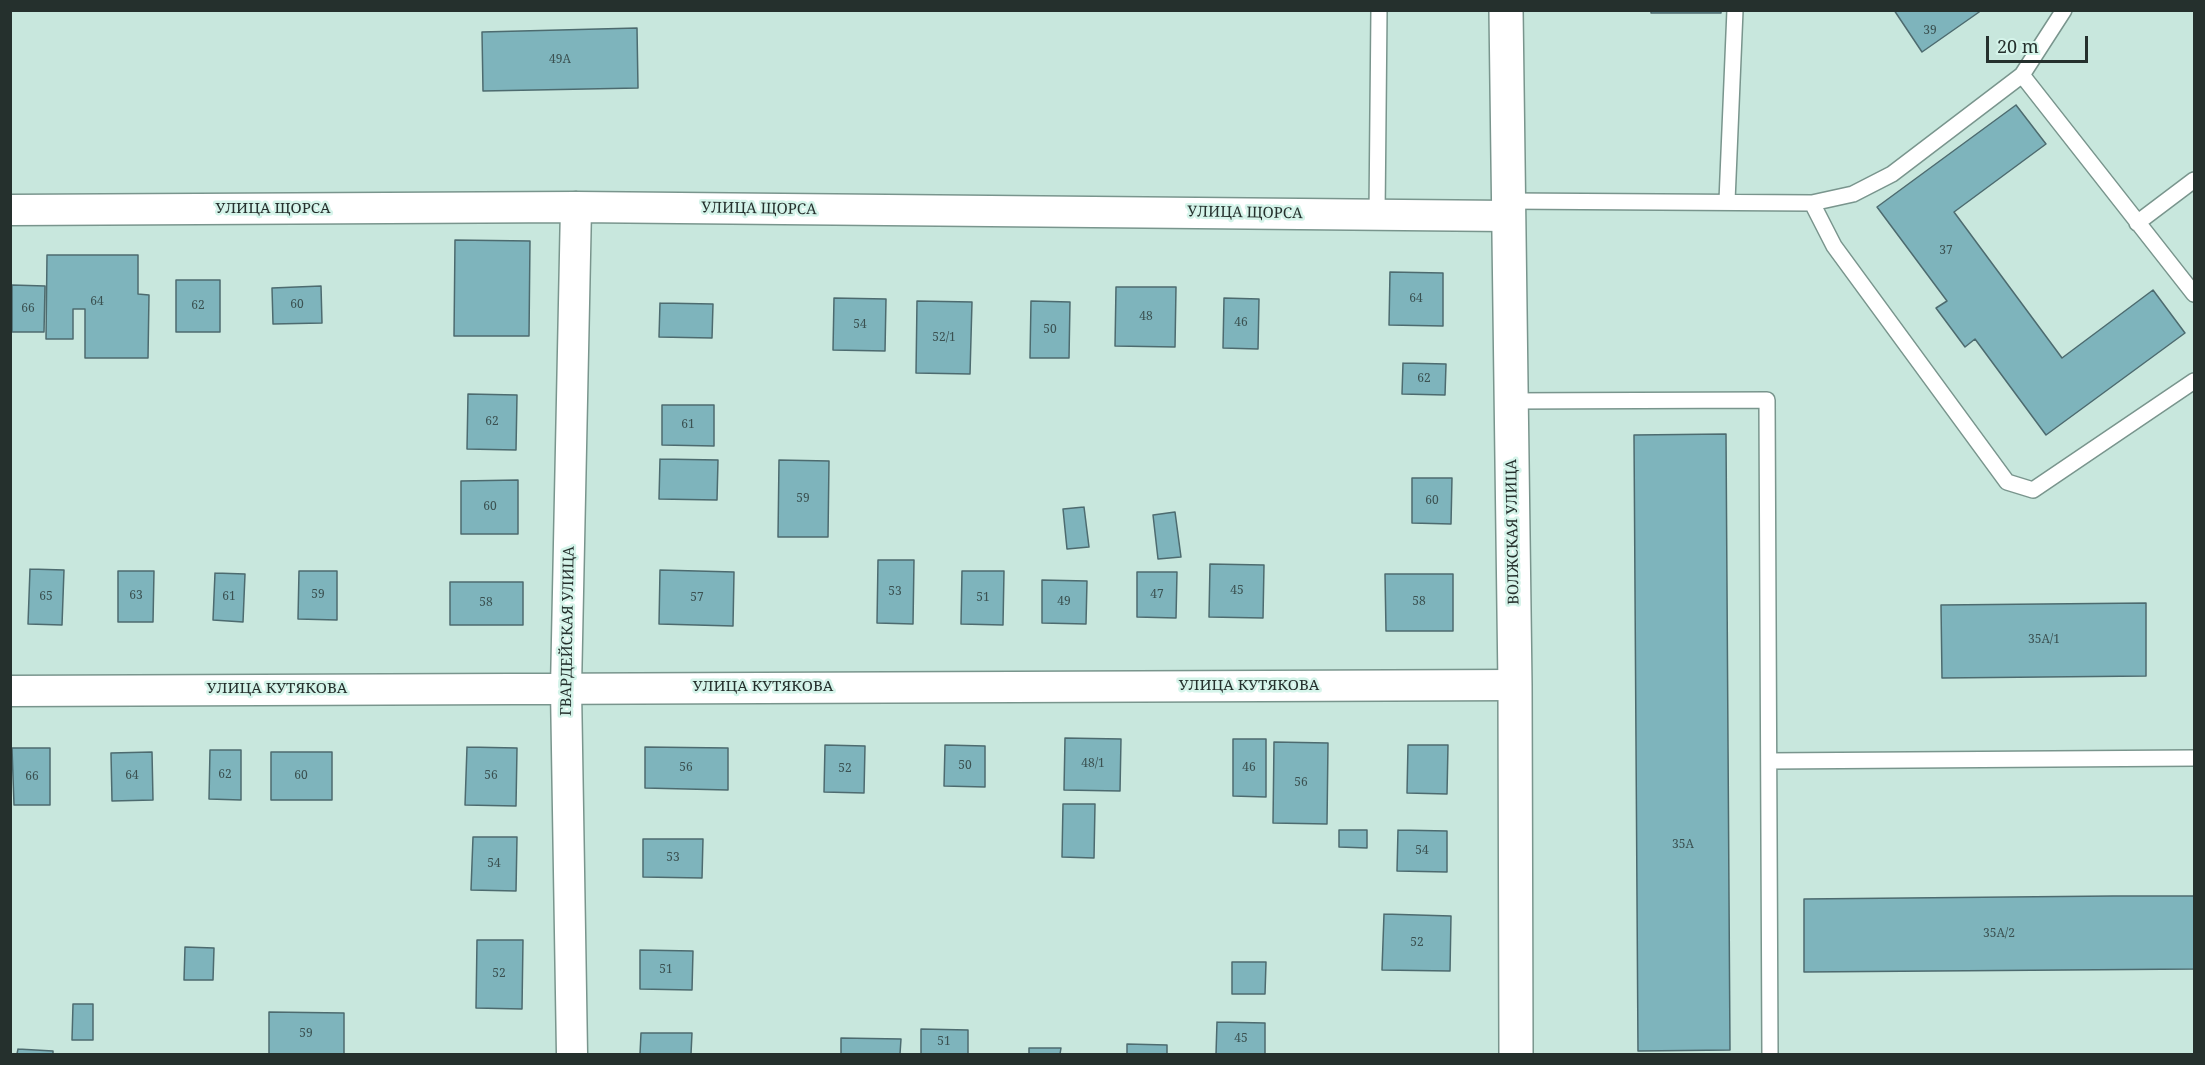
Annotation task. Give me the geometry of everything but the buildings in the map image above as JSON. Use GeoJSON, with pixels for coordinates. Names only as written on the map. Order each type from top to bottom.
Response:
{"type":"FeatureCollection","features":[{"type":"Feature","properties":{"kind":"street","name":"ВОЛЖСКАЯ УЛИЦА"},"geometry":{"type":"LineString","coordinates":[[1506,10],[1515,685],[1516,1054]]}},
{"type":"Feature","properties":{"kind":"street","name":"УЛИЦА ЩОРСА"},"geometry":{"type":"LineString","coordinates":[[10,210],[576,207],[1377,215],[1507,209]]}},
{"type":"Feature","properties":{"kind":"street","name":"ГВАРДЕЙСКАЯ УЛИЦА"},"geometry":{"type":"LineString","coordinates":[[572,1054],[566,688],[576,207]]}},
{"type":"Feature","properties":{"kind":"street","name":"УЛИЦА КУТЯКОВА"},"geometry":{"type":"LineString","coordinates":[[10,691],[1515,685]]}},
{"type":"Feature","properties":{"kind":"lane"},"geometry":{"type":"LineString","coordinates":[[1377,215],[1379,10]]}},
{"type":"Feature","properties":{"kind":"lane"},"geometry":{"type":"LineString","coordinates":[[1727,201],[1735,10]]}},
{"type":"Feature","properties":{"kind":"lane"},"geometry":{"type":"LineString","coordinates":[[1507,209],[1727,201],[1812,203],[1853,194],[1892,174],[2022,75],[2064,10]]}},
{"type":"Feature","properties":{"kind":"lane"},"geometry":{"type":"LineString","coordinates":[[2022,75],[2194,294]]}},
{"type":"Feature","properties":{"kind":"lane"},"geometry":{"type":"LineString","coordinates":[[2138,223],[2194,180]]}},
{"type":"Feature","properties":{"kind":"lane"},"geometry":{"type":"LineString","coordinates":[[1812,203],[1834,246],[2007,482],[2033,490],[2194,381]]}},
{"type":"Feature","properties":{"kind":"lane"},"geometry":{"type":"LineString","coordinates":[[1510,401],[1767,400],[1770,1054]]}},
{"type":"Feature","properties":{"kind":"lane"},"geometry":{"type":"LineString","coordinates":[[1769,761],[2194,758]]}}]}
